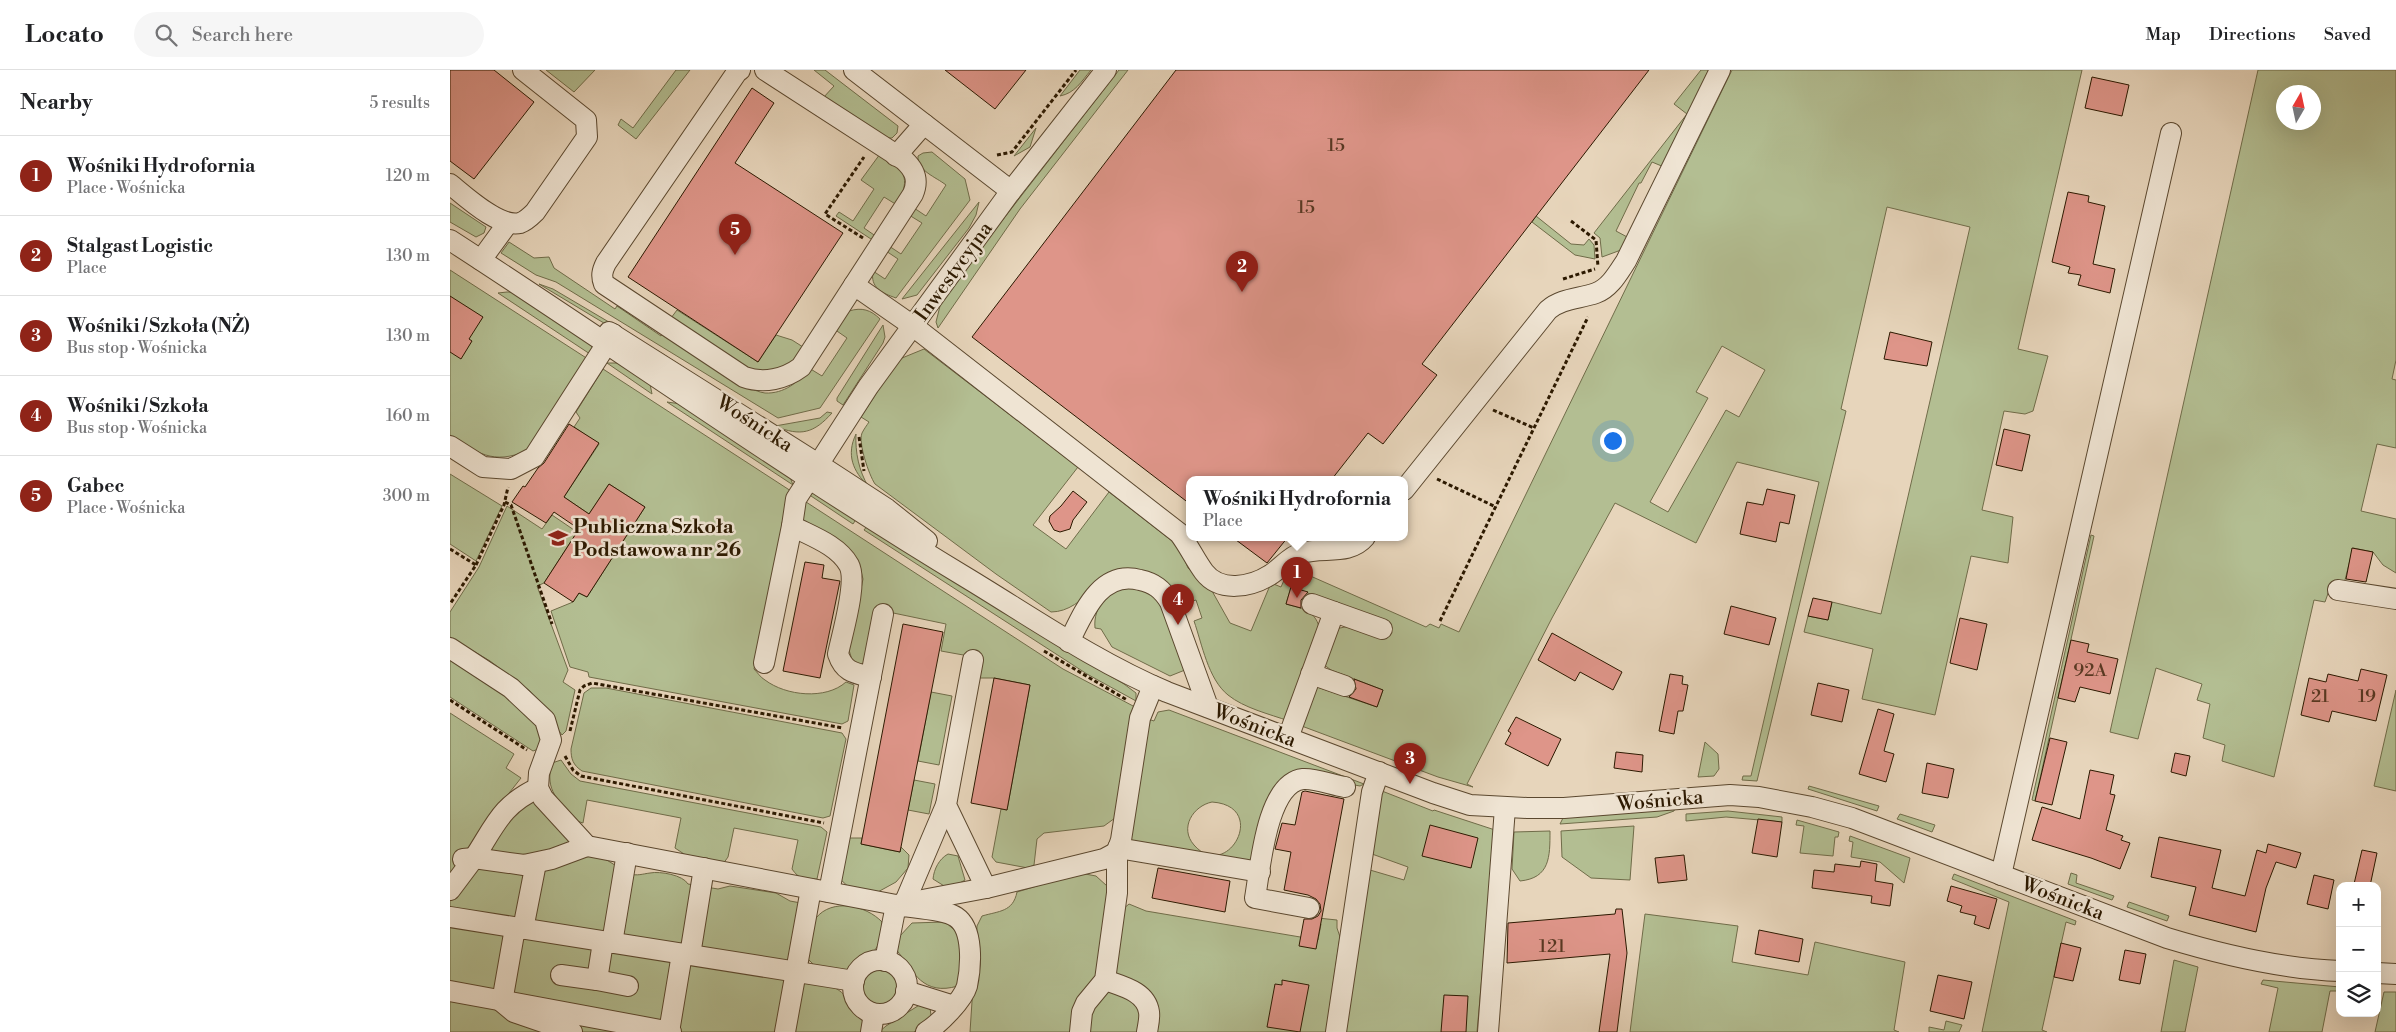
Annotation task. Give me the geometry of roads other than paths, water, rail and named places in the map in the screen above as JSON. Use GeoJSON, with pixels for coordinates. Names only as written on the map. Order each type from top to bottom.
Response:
{"type":"FeatureCollection","features":[{"type":"Feature","properties":{"kind":"street"},"geometry":{"type":"LineString","coordinates":[[450,184],[485,211],[508,223],[518,224],[535,212],[587,138],[586,120],[523,70]]}},
{"type":"Feature","properties":{"kind":"street"},"geometry":{"type":"LineString","coordinates":[[740,70],[606,263],[602,272],[604,284],[744,377],[761,381],[783,377],[801,367],[916,188],[914,171],[896,156],[765,70]]}},
{"type":"Feature","properties":{"kind":"street"},"geometry":{"type":"LineString","coordinates":[[854,70],[1011,191]]}},
{"type":"Feature","properties":{"kind":"street","name":"Inwestycyjna"},"geometry":{"type":"LineString","coordinates":[[764,663],[796,500],[849,416],[913,326],[1011,191],[1106,70]]}},
{"type":"Feature","properties":{"kind":"street"},"geometry":{"type":"LineString","coordinates":[[1408,485],[1548,310],[1561,302],[1598,292],[1609,285],[1626,261],[1720,70]]}},
{"type":"Feature","properties":{"kind":"street"},"geometry":{"type":"LineString","coordinates":[[896,156],[924,124]]}},
{"type":"Feature","properties":{"kind":"street"},"geometry":{"type":"LineString","coordinates":[[2002,875],[2172,133]]}},
{"type":"Feature","properties":{"kind":"street"},"geometry":{"type":"LineString","coordinates":[[489,265],[508,223]]}},
{"type":"Feature","properties":{"kind":"street","name":"Wośnicka"},"geometry":{"type":"LineString","coordinates":[[450,240],[814,471],[887,510],[998,597],[1070,642],[1153,686],[1379,772],[1470,804],[1505,808],[1564,808],[1730,795],[1759,797],[1812,807],[1852,818],[2167,938],[2219,954],[2273,964],[2336,971]]}},
{"type":"Feature","properties":{"kind":"street"},"geometry":{"type":"LineString","coordinates":[[854,285],[913,326],[1179,533],[1205,573],[1217,582],[1240,586],[1252,584],[1273,574],[1299,553],[1346,549],[1362,541]]}},
{"type":"Feature","properties":{"kind":"street"},"geometry":{"type":"LineString","coordinates":[[450,446],[483,467],[511,469],[534,457],[610,340]]}},
{"type":"Feature","properties":{"kind":"street"},"geometry":{"type":"LineString","coordinates":[[792,526],[835,549],[850,566],[852,582],[838,654],[841,664],[850,673],[871,677]]}},
{"type":"Feature","properties":{"kind":"street"},"geometry":{"type":"LineString","coordinates":[[1070,642],[1088,605],[1097,592],[1109,583],[1122,579],[1137,579],[1152,583],[1164,592],[1170,602],[1208,707]]}},
{"type":"Feature","properties":{"kind":"street"},"geometry":{"type":"LineString","coordinates":[[2338,590],[2396,599]]}},
{"type":"Feature","properties":{"kind":"street"},"geometry":{"type":"LineString","coordinates":[[1312,604],[1382,630]]}},
{"type":"Feature","properties":{"kind":"street"},"geometry":{"type":"LineString","coordinates":[[1288,738],[1334,612]]}},
{"type":"Feature","properties":{"kind":"street"},"geometry":{"type":"LineString","coordinates":[[785,1032],[796,972],[842,826],[883,614]]}},
{"type":"Feature","properties":{"kind":"street"},"geometry":{"type":"LineString","coordinates":[[450,648],[511,688],[545,720],[551,740],[539,773],[538,788],[543,798],[587,846]]}},
{"type":"Feature","properties":{"kind":"street"},"geometry":{"type":"LineString","coordinates":[[885,961],[900,905],[946,805],[973,660]]}},
{"type":"Feature","properties":{"kind":"street"},"geometry":{"type":"LineString","coordinates":[[1311,674],[1345,686]]}},
{"type":"Feature","properties":{"kind":"street"},"geometry":{"type":"LineString","coordinates":[[1080,1032],[1082,1012],[1086,1002],[1105,980],[1117,892],[1118,850],[1140,718],[1153,686]]}},
{"type":"Feature","properties":{"kind":"street"},"geometry":{"type":"LineString","coordinates":[[1336,1032],[1372,792],[1379,772]]}},
{"type":"Feature","properties":{"kind":"street"},"geometry":{"type":"LineString","coordinates":[[1308,908],[1255,898],[1269,821],[1281,795],[1292,783],[1303,779],[1345,787]]}},
{"type":"Feature","properties":{"kind":"street"},"geometry":{"type":"LineString","coordinates":[[450,890],[468,859],[501,814],[514,800],[538,788]]}},
{"type":"Feature","properties":{"kind":"street"},"geometry":{"type":"LineString","coordinates":[[946,805],[986,888]]}},
{"type":"Feature","properties":{"kind":"street"},"geometry":{"type":"LineString","coordinates":[[1488,1032],[1505,808]]}},
{"type":"Feature","properties":{"kind":"street"},"geometry":{"type":"LineString","coordinates":[[468,859],[524,865],[552,859],[587,846],[951,914],[965,925],[970,941],[967,987],[954,1006],[926,1032]]}},
{"type":"Feature","properties":{"kind":"street"},"geometry":{"type":"LineString","coordinates":[[900,905],[986,888],[1104,860],[1118,850],[1260,872]]}},
{"type":"Feature","properties":{"kind":"street"},"geometry":{"type":"LineString","coordinates":[[597,980],[627,853]]}},
{"type":"Feature","properties":{"kind":"street"},"geometry":{"type":"LineString","coordinates":[[502,1002],[536,863]]}},
{"type":"Feature","properties":{"kind":"street"},"geometry":{"type":"LineString","coordinates":[[450,991],[669,1032],[704,868]]}},
{"type":"Feature","properties":{"kind":"street"},"geometry":{"type":"LineString","coordinates":[[450,918],[854,981]]}},
{"type":"Feature","properties":{"kind":"street"},"geometry":{"type":"LineString","coordinates":[[874,961],[885,961],[900,969],[905,977],[906,991],[900,1005],[872,1023],[854,995],[854,981],[859,970],[866,964],[874,961]]}},
{"type":"Feature","properties":{"kind":"street"},"geometry":{"type":"LineString","coordinates":[[2381,973],[2396,974]]}},
{"type":"Feature","properties":{"kind":"street"},"geometry":{"type":"LineString","coordinates":[[561,974],[628,986]]}},
{"type":"Feature","properties":{"kind":"street"},"geometry":{"type":"LineString","coordinates":[[1105,980],[1132,990],[1143,1000],[1149,1011],[1147,1032]]}},
{"type":"Feature","properties":{"kind":"street"},"geometry":{"type":"LineString","coordinates":[[906,991],[954,1006]]}},
{"type":"Feature","properties":{"kind":"street"},"geometry":{"type":"LineString","coordinates":[[502,1002],[514,1012],[572,1032]]}},
{"type":"Feature","properties":{"kind":"place","name":"Gabec"},"geometry":{"type":"Point","coordinates":[735,255]}},
{"type":"Feature","properties":{"kind":"place","name":"Stalgast Logistic"},"geometry":{"type":"Point","coordinates":[1242,292]}},
{"type":"Feature","properties":{"kind":"place","name":"Publiczna Szkoła Podstawowa nr 26"},"geometry":{"type":"Point","coordinates":[558,538]}},
{"type":"Feature","properties":{"kind":"place","name":"Wośniki Hydrofornia"},"geometry":{"type":"Point","coordinates":[1297,598]}},
{"type":"Feature","properties":{"kind":"place","name":"Wośniki / Szkoła"},"geometry":{"type":"Point","coordinates":[1178,625]}},
{"type":"Feature","properties":{"kind":"place","name":"Wośniki / Szkoła (NŻ)"},"geometry":{"type":"Point","coordinates":[1410,784]}}]}
